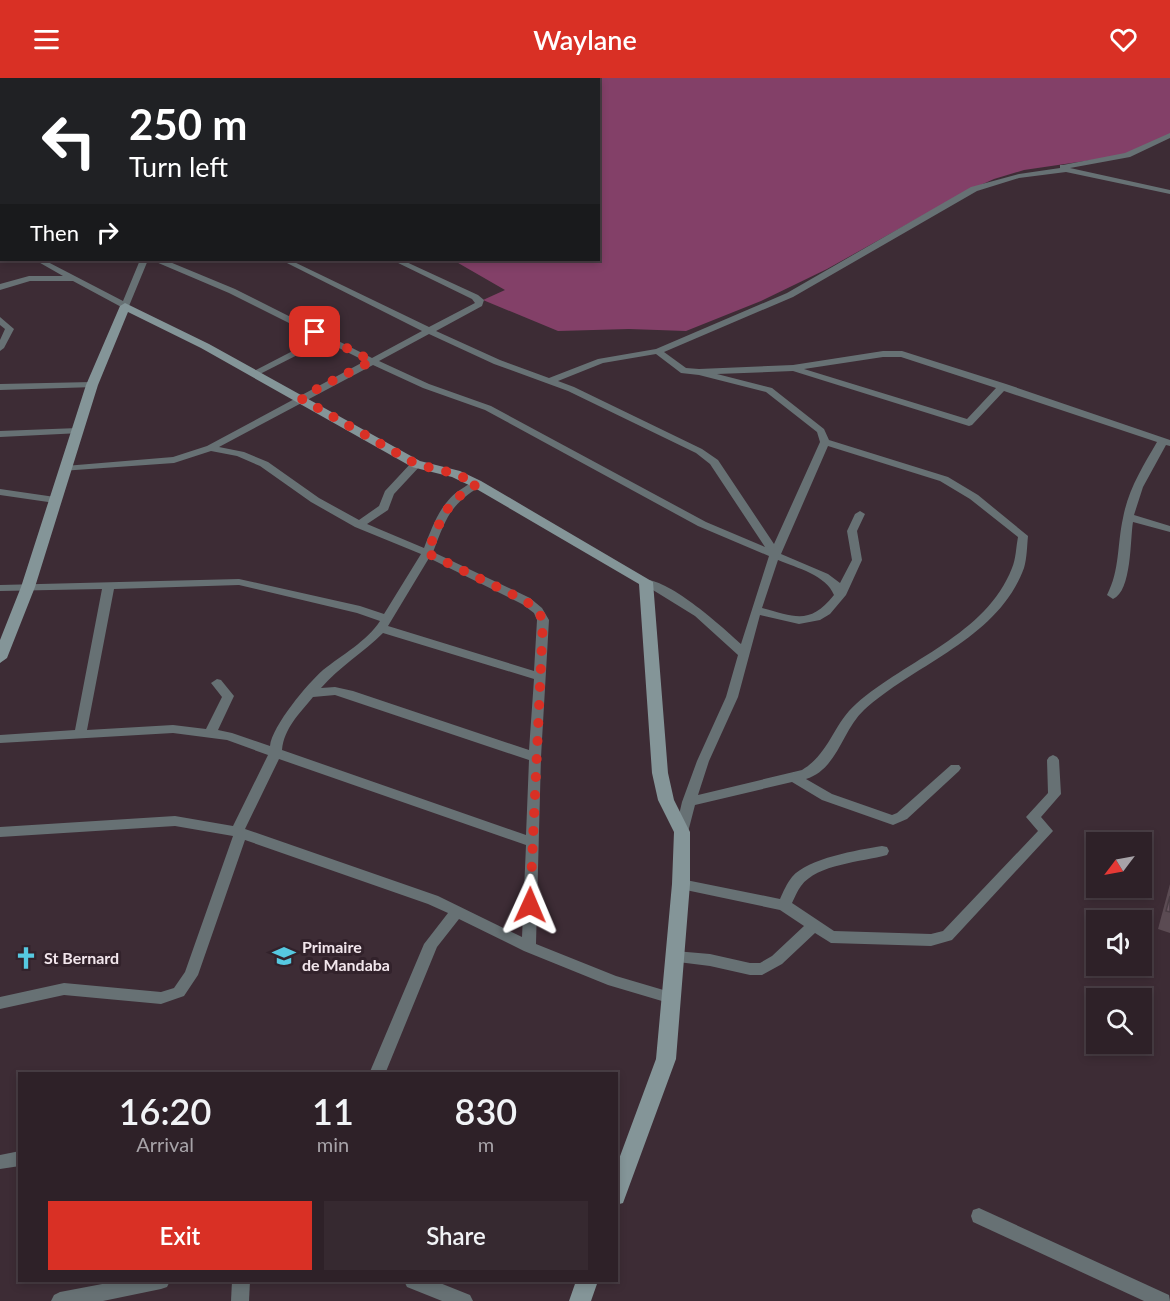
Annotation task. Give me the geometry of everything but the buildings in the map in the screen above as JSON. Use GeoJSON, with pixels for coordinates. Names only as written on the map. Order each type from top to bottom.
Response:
{"type":"FeatureCollection","features":[{"type":"Feature","properties":{"kind":"street"},"geometry":{"type":"LineString","coordinates":[[1065,170],[1063,167],[1065,166],[1127,155],[1170,135]]}},
{"type":"Feature","properties":{"kind":"street"},"geometry":{"type":"LineString","coordinates":[[1152,143],[1170,140]]}},
{"type":"Feature","properties":{"kind":"street"},"geometry":{"type":"LineString","coordinates":[[549,381],[601,361],[658,351],[790,295],[974,189],[994,181],[1025,173],[1065,170],[1170,192]]}},
{"type":"Feature","properties":{"kind":"street"},"geometry":{"type":"LineString","coordinates":[[41,261],[255,373],[416,464],[456,474],[477,484],[646,582],[677,596],[702,614],[744,654]]}},
{"type":"Feature","properties":{"kind":"street"},"geometry":{"type":"LineString","coordinates":[[0,658],[28,586],[92,385],[144,261]]}},
{"type":"Feature","properties":{"kind":"street"},"geometry":{"type":"LineString","coordinates":[[161,261],[242,295],[426,386],[488,408],[702,524],[824,576],[836,585],[840,595]]}},
{"type":"Feature","properties":{"kind":"street"},"geometry":{"type":"LineString","coordinates":[[287,261],[497,362],[571,389],[708,457],[714,462],[775,554]]}},
{"type":"Feature","properties":{"kind":"street"},"geometry":{"type":"LineString","coordinates":[[65,469],[174,460],[210,448],[320,387],[431,332],[479,304],[480,300],[398,261]]}},
{"type":"Feature","properties":{"kind":"street"},"geometry":{"type":"LineString","coordinates":[[0,287],[29,278],[79,279]]}},
{"type":"Feature","properties":{"kind":"street"},"geometry":{"type":"LineString","coordinates":[[0,320],[10,329],[0,348]]}},
{"type":"Feature","properties":{"kind":"street"},"geometry":{"type":"LineString","coordinates":[[255,373],[312,344]]}},
{"type":"Feature","properties":{"kind":"street"},"geometry":{"type":"LineString","coordinates":[[658,351],[684,371],[699,372],[793,368],[883,354],[902,354],[1167,442],[1139,481],[1128,517],[1122,580],[1113,595]]}},
{"type":"Feature","properties":{"kind":"street"},"geometry":{"type":"LineString","coordinates":[[793,368],[969,423],[1003,386]]}},
{"type":"Feature","properties":{"kind":"street"},"geometry":{"type":"LineString","coordinates":[[618,1186],[666,1059],[681,884],[682,832],[689,802],[703,761],[732,697],[756,610],[775,554],[825,442],[821,430],[802,418],[769,390],[699,372]]}},
{"type":"Feature","properties":{"kind":"street"},"geometry":{"type":"LineString","coordinates":[[0,387],[92,385]]}},
{"type":"Feature","properties":{"kind":"street"},"geometry":{"type":"LineString","coordinates":[[0,434],[78,430]]}},
{"type":"Feature","properties":{"kind":"street"},"geometry":{"type":"LineString","coordinates":[[689,802],[806,774],[822,762],[860,707],[932,656],[999,604],[1011,587],[1023,554],[1023,536],[974,497],[944,479],[825,442]]}},
{"type":"Feature","properties":{"kind":"street"},"geometry":{"type":"LineString","coordinates":[[210,448],[240,454],[264,464],[315,500],[359,525],[427,553],[526,601],[538,611],[543,620],[535,757],[529,947]]}},
{"type":"Feature","properties":{"kind":"street"},"geometry":{"type":"LineString","coordinates":[[359,525],[384,508],[389,493],[416,464]]}},
{"type":"Feature","properties":{"kind":"street"},"geometry":{"type":"LineString","coordinates":[[0,1003],[64,989],[161,998],[179,992],[191,975],[239,832],[276,752],[277,739],[287,720],[325,675],[367,642],[384,624],[427,553],[442,515],[458,495],[477,484]]}},
{"type":"Feature","properties":{"kind":"street"},"geometry":{"type":"LineString","coordinates":[[0,492],[55,500]]}},
{"type":"Feature","properties":{"kind":"street"},"geometry":{"type":"LineString","coordinates":[[756,610],[798,620],[808,620],[824,613],[840,595],[857,560],[852,531],[860,514]]}},
{"type":"Feature","properties":{"kind":"street"},"geometry":{"type":"LineString","coordinates":[[1128,517],[1170,529]]}},
{"type":"Feature","properties":{"kind":"street"},"geometry":{"type":"LineString","coordinates":[[0,588],[239,582],[360,609],[384,624],[540,677]]}},
{"type":"Feature","properties":{"kind":"street"},"geometry":{"type":"LineString","coordinates":[[646,582],[660,773],[666,800],[682,832]]}},
{"type":"Feature","properties":{"kind":"street"},"geometry":{"type":"LineString","coordinates":[[80,734],[109,585]]}},
{"type":"Feature","properties":{"kind":"street"},"geometry":{"type":"LineString","coordinates":[[210,734],[228,696],[217,683]]}},
{"type":"Feature","properties":{"kind":"street"},"geometry":{"type":"LineString","coordinates":[[309,693],[335,691],[349,694],[535,757]]}},
{"type":"Feature","properties":{"kind":"street"},"geometry":{"type":"LineString","coordinates":[[0,739],[173,729],[228,736],[532,842]]}},
{"type":"Feature","properties":{"kind":"street"},"geometry":{"type":"LineString","coordinates":[[681,884],[784,905],[831,937],[931,940],[947,936],[1046,831],[1033,817],[1055,794],[1053,760]]}},
{"type":"Feature","properties":{"kind":"street"},"geometry":{"type":"LineString","coordinates":[[793,777],[827,797],[893,820],[902,816],[955,768]]}},
{"type":"Feature","properties":{"kind":"street"},"geometry":{"type":"LineString","coordinates":[[0,832],[175,821],[239,832],[433,900],[529,947],[613,981],[672,998]]}},
{"type":"Feature","properties":{"kind":"street"},"geometry":{"type":"LineString","coordinates":[[784,905],[796,882],[804,875],[855,856],[882,851]]}},
{"type":"Feature","properties":{"kind":"street"},"geometry":{"type":"LineString","coordinates":[[378,1072],[431,945],[457,912]]}},
{"type":"Feature","properties":{"kind":"street"},"geometry":{"type":"LineString","coordinates":[[675,957],[710,960],[750,969],[762,969],[777,960],[814,925]]}},
{"type":"Feature","properties":{"kind":"street"},"geometry":{"type":"LineString","coordinates":[[0,1162],[18,1158]]}},
{"type":"Feature","properties":{"kind":"street"},"geometry":{"type":"LineString","coordinates":[[979,1216],[1163,1301]]}},
{"type":"Feature","properties":{"kind":"street"},"geometry":{"type":"LineString","coordinates":[[60,1301],[155,1282]]}},
{"type":"Feature","properties":{"kind":"street"},"geometry":{"type":"LineString","coordinates":[[240,1301],[242,1282]]}},
{"type":"Feature","properties":{"kind":"street"},"geometry":{"type":"LineString","coordinates":[[416,1282],[464,1301]]}},
{"type":"Feature","properties":{"kind":"street"},"geometry":{"type":"LineString","coordinates":[[579,1301],[586,1282]]}},
{"type":"Feature","properties":{"kind":"shaded area"},"geometry":{"type":"Polygon","coordinates":[[[600,78],[1170,78],[1170,135],[1126,155],[1024,170],[994,179],[965,192],[827,269],[761,301],[686,331],[629,329],[558,331],[483,300],[505,290],[455,261],[600,261],[600,78]]]}},
{"type":"Feature","properties":{"kind":"place","name":"Primaire de Mandaba"},"geometry":{"type":"Point","coordinates":[284,956]}},
{"type":"Feature","properties":{"kind":"place","name":"St Bernard"},"geometry":{"type":"Point","coordinates":[26,958]}},
{"type":"Feature","properties":{"kind":"route"},"geometry":{"type":"LineString","coordinates":[[315,332],[372,361],[320,387],[302,399],[416,464],[456,474],[477,484],[458,495],[442,515],[427,553],[526,601],[538,611],[543,620],[530,905]]}}]}
